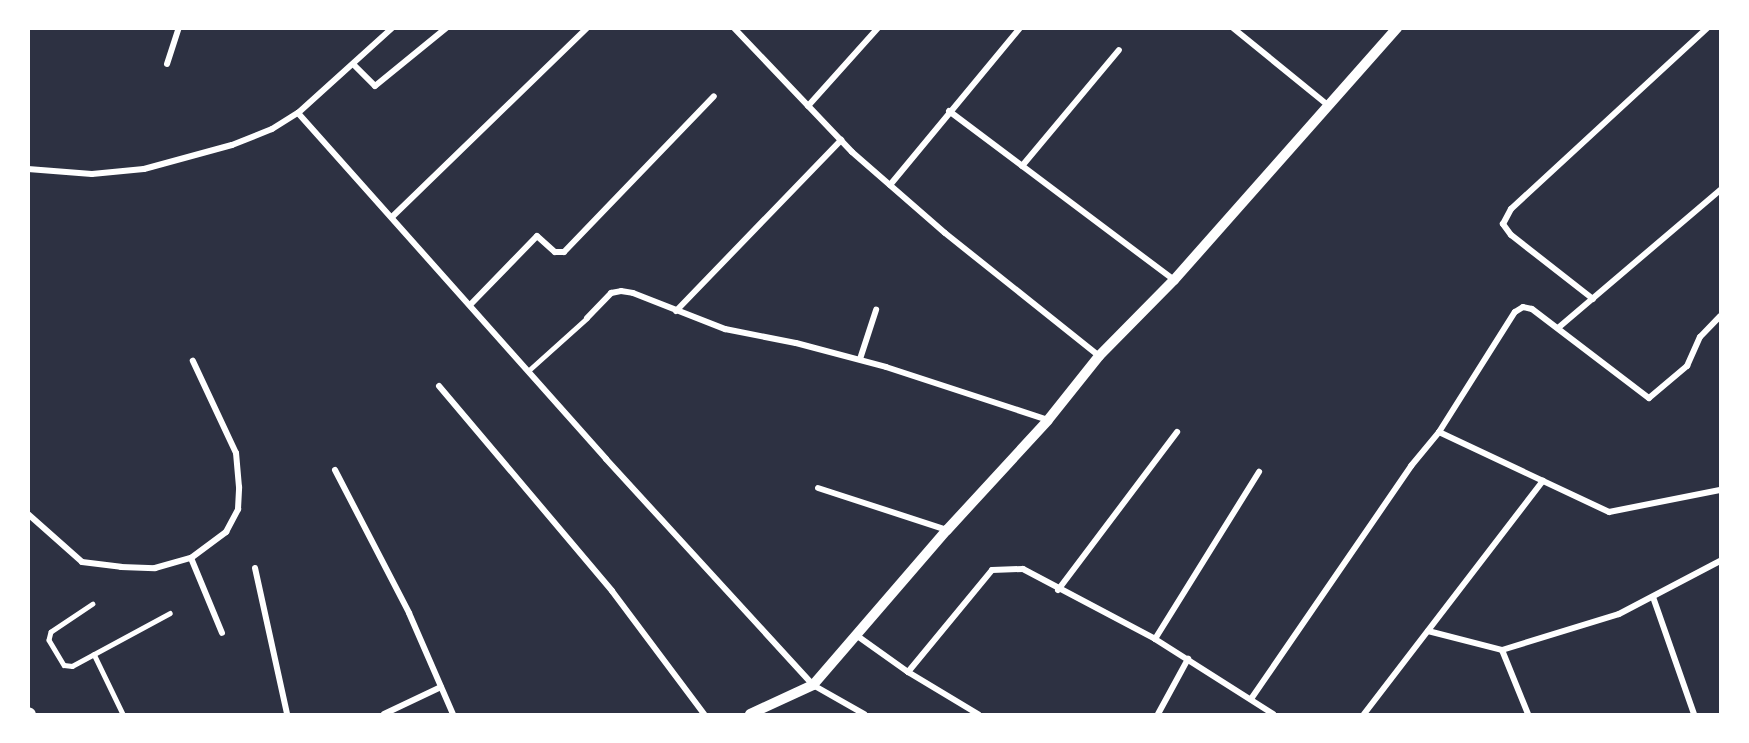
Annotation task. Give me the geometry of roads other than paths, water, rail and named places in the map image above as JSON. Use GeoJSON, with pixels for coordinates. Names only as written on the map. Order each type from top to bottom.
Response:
{"type":"FeatureCollection","features":[{"type":"Feature","properties":{"kind":"street"},"geometry":{"type":"LineString","coordinates":[[166,64],[179,28]]}},
{"type":"Feature","properties":{"kind":"street"},"geometry":{"type":"LineString","coordinates":[[28,169],[92,174],[144,169],[232,145],[272,129],[298,113],[392,28]]}},
{"type":"Feature","properties":{"kind":"street"},"geometry":{"type":"LineString","coordinates":[[353,64],[375,86],[446,28]]}},
{"type":"Feature","properties":{"kind":"street"},"geometry":{"type":"LineString","coordinates":[[392,217],[587,28]]}},
{"type":"Feature","properties":{"kind":"street"},"geometry":{"type":"LineString","coordinates":[[734,28],[841,140],[890,185],[945,233],[1099,356]]}},
{"type":"Feature","properties":{"kind":"street"},"geometry":{"type":"LineString","coordinates":[[808,105],[878,28]]}},
{"type":"Feature","properties":{"kind":"street"},"geometry":{"type":"LineString","coordinates":[[890,185],[1020,28]]}},
{"type":"Feature","properties":{"kind":"street"},"geometry":{"type":"LineString","coordinates":[[1233,28],[1329,106]]}},
{"type":"Feature","properties":{"kind":"street"},"geometry":{"type":"LineString","coordinates":[[750,714],[813,685],[947,530],[1048,420],[1099,356],[1174,280],[1397,28]]}},
{"type":"Feature","properties":{"kind":"street"},"geometry":{"type":"LineString","coordinates":[[1593,299],[1511,235],[1503,224],[1511,209],[1707,28]]}},
{"type":"Feature","properties":{"kind":"street"},"geometry":{"type":"LineString","coordinates":[[1022,166],[1119,50]]}},
{"type":"Feature","properties":{"kind":"street"},"geometry":{"type":"LineString","coordinates":[[470,305],[537,236],[555,252],[564,252],[714,96]]}},
{"type":"Feature","properties":{"kind":"street"},"geometry":{"type":"LineString","coordinates":[[949,111],[1174,280]]}},
{"type":"Feature","properties":{"kind":"street"},"geometry":{"type":"LineString","coordinates":[[298,113],[606,459],[813,685],[864,714]]}},
{"type":"Feature","properties":{"kind":"street"},"geometry":{"type":"LineString","coordinates":[[676,311],[841,140]]}},
{"type":"Feature","properties":{"kind":"street"},"geometry":{"type":"LineString","coordinates":[[1558,328],[1720,190]]}},
{"type":"Feature","properties":{"kind":"street"},"geometry":{"type":"LineString","coordinates":[[529,370],[611,293],[621,291],[633,293],[725,329],[860,359],[1048,420]]}},
{"type":"Feature","properties":{"kind":"street"},"geometry":{"type":"LineString","coordinates":[[1251,699],[1411,466],[1439,432],[1515,312],[1523,307],[1532,309],[1649,398],[1687,366],[1700,337],[1720,316]]}},
{"type":"Feature","properties":{"kind":"street"},"geometry":{"type":"LineString","coordinates":[[860,359],[876,310]]}},
{"type":"Feature","properties":{"kind":"street"},"geometry":{"type":"LineString","coordinates":[[28,514],[82,562],[155,568],[191,558],[226,532],[238,509],[240,487],[236,453],[193,361]]}},
{"type":"Feature","properties":{"kind":"street"},"geometry":{"type":"LineString","coordinates":[[439,386],[612,591],[704,714]]}},
{"type":"Feature","properties":{"kind":"street"},"geometry":{"type":"LineString","coordinates":[[1058,590],[1177,432]]}},
{"type":"Feature","properties":{"kind":"street"},"geometry":{"type":"LineString","coordinates":[[1439,432],[1609,512],[1720,489]]}},
{"type":"Feature","properties":{"kind":"street"},"geometry":{"type":"LineString","coordinates":[[335,470],[409,613],[453,714]]}},
{"type":"Feature","properties":{"kind":"street"},"geometry":{"type":"LineString","coordinates":[[1155,639],[1259,472]]}},
{"type":"Feature","properties":{"kind":"street"},"geometry":{"type":"LineString","coordinates":[[1365,714],[1543,481]]}},
{"type":"Feature","properties":{"kind":"street"},"geometry":{"type":"LineString","coordinates":[[818,488],[947,530]]}},
{"type":"Feature","properties":{"kind":"street"},"geometry":{"type":"LineString","coordinates":[[191,558],[222,633]]}},
{"type":"Feature","properties":{"kind":"street"},"geometry":{"type":"LineString","coordinates":[[1428,631],[1502,650],[1619,614],[1720,561]]}},
{"type":"Feature","properties":{"kind":"street"},"geometry":{"type":"LineString","coordinates":[[255,568],[286,714]]}},
{"type":"Feature","properties":{"kind":"street"},"geometry":{"type":"LineString","coordinates":[[908,672],[992,570],[1023,569],[1058,590],[1155,639],[1273,714]]}},
{"type":"Feature","properties":{"kind":"street"},"geometry":{"type":"LineString","coordinates":[[1653,597],[1694,714]]}},
{"type":"Feature","properties":{"kind":"street"},"geometry":{"type":"LineString","coordinates":[[856,635],[908,672],[978,714]]}},
{"type":"Feature","properties":{"kind":"street"},"geometry":{"type":"LineString","coordinates":[[1502,650],[1528,714]]}},
{"type":"Feature","properties":{"kind":"street"},"geometry":{"type":"LineString","coordinates":[[1158,714],[1188,659]]}},
{"type":"Feature","properties":{"kind":"street"},"geometry":{"type":"LineString","coordinates":[[384,714],[441,687]]}},
{"type":"Feature","properties":{"kind":"lane"},"geometry":{"type":"LineString","coordinates":[[93,604],[51,632],[49,640],[64,665],[72,666],[170,614]]}},
{"type":"Feature","properties":{"kind":"lane"},"geometry":{"type":"LineString","coordinates":[[94,654],[123,714]]}}]}
